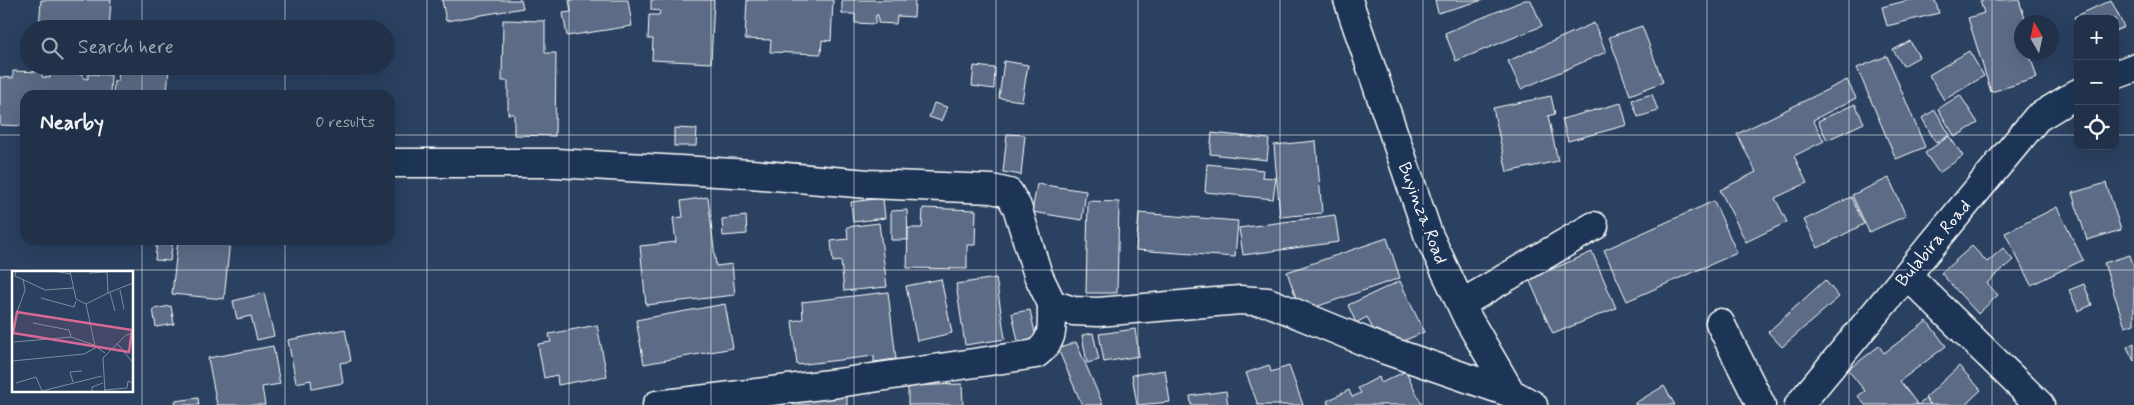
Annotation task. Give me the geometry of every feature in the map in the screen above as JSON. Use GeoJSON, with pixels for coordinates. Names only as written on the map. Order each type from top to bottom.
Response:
{"type":"FeatureCollection","features":[{"type":"Feature","properties":{"kind":"street","name":"Buyinza Road"},"geometry":{"type":"LineString","coordinates":[[1348,0],[1428,234],[1462,304],[1522,399]]}},
{"type":"Feature","properties":{"kind":"street"},"geometry":{"type":"LineString","coordinates":[[2119,74],[2134,68]]}},
{"type":"Feature","properties":{"kind":"street","name":"Bulabira Road"},"geometry":{"type":"LineString","coordinates":[[1800,405],[2036,118],[2074,95]]}},
{"type":"Feature","properties":{"kind":"street"},"geometry":{"type":"LineString","coordinates":[[395,163],[556,163],[751,174],[868,184],[992,189],[1009,193],[1018,207],[1038,275],[1052,304],[1051,338],[1046,347],[1036,354],[848,381],[657,405]]}},
{"type":"Feature","properties":{"kind":"street"},"geometry":{"type":"LineString","coordinates":[[1462,304],[1594,226]]}},
{"type":"Feature","properties":{"kind":"street"},"geometry":{"type":"LineString","coordinates":[[1907,275],[2040,405]]}},
{"type":"Feature","properties":{"kind":"street"},"geometry":{"type":"LineString","coordinates":[[1052,304],[1073,311],[1098,312],[1240,300],[1261,301],[1383,349],[1522,399]]}},
{"type":"Feature","properties":{"kind":"street"},"geometry":{"type":"LineString","coordinates":[[1720,323],[1761,405]]}},
{"type":"Feature","properties":{"kind":"building"},"geometry":{"type":"Polygon","coordinates":[[[41,0],[111,0],[110,20],[40,20],[41,0]]]}},
{"type":"Feature","properties":{"kind":"building"},"geometry":{"type":"Polygon","coordinates":[[[442,0],[521,0],[523,8],[446,21],[442,0]]]}},
{"type":"Feature","properties":{"kind":"building"},"geometry":{"type":"Polygon","coordinates":[[[569,0],[628,0],[632,26],[567,36],[563,13],[571,12],[569,0]]]}},
{"type":"Feature","properties":{"kind":"building"},"geometry":{"type":"Polygon","coordinates":[[[651,0],[714,0],[711,63],[652,60],[653,39],[648,39],[649,15],[659,15],[660,11],[651,10],[651,0]]]}},
{"type":"Feature","properties":{"kind":"building"},"geometry":{"type":"Polygon","coordinates":[[[747,0],[833,0],[831,41],[822,40],[821,54],[770,52],[771,40],[745,39],[747,0]]]}},
{"type":"Feature","properties":{"kind":"building"},"geometry":{"type":"Polygon","coordinates":[[[842,0],[915,0],[914,17],[897,16],[896,24],[878,23],[878,15],[876,15],[875,24],[855,23],[855,14],[842,14],[842,0]]]}},
{"type":"Feature","properties":{"kind":"building"},"geometry":{"type":"Polygon","coordinates":[[[1435,0],[1483,0],[1438,13],[1435,0]]]}},
{"type":"Feature","properties":{"kind":"building"},"geometry":{"type":"Polygon","coordinates":[[[1525,0],[1531,0],[1542,26],[1456,61],[1445,33],[1525,0]]]}},
{"type":"Feature","properties":{"kind":"building"},"geometry":{"type":"Polygon","coordinates":[[[1909,0],[1935,0],[1939,13],[1887,26],[1882,7],[1909,0]]]}},
{"type":"Feature","properties":{"kind":"building"},"geometry":{"type":"Polygon","coordinates":[[[2019,0],[2024,15],[2014,15],[2014,60],[2031,60],[2037,78],[1991,92],[1968,18],[1984,13],[1980,1],[2019,0]]]}},
{"type":"Feature","properties":{"kind":"building"},"geometry":{"type":"Polygon","coordinates":[[[2111,0],[2118,15],[2078,15],[2111,0]]]}},
{"type":"Feature","properties":{"kind":"building"},"geometry":{"type":"Polygon","coordinates":[[[2119,17],[2124,27],[2119,29],[2119,17]]]}},
{"type":"Feature","properties":{"kind":"building"},"geometry":{"type":"Polygon","coordinates":[[[503,20],[545,21],[545,53],[556,53],[555,136],[514,135],[514,114],[508,114],[508,81],[502,81],[503,20]]]}},
{"type":"Feature","properties":{"kind":"building"},"geometry":{"type":"Polygon","coordinates":[[[1594,23],[1606,52],[1521,89],[1508,61],[1594,23]]]}},
{"type":"Feature","properties":{"kind":"building"},"geometry":{"type":"Polygon","coordinates":[[[1642,26],[1663,82],[1630,95],[1609,37],[1642,26]]]}},
{"type":"Feature","properties":{"kind":"building"},"geometry":{"type":"Polygon","coordinates":[[[1910,41],[1919,57],[1903,66],[1893,50],[1910,41]]]}},
{"type":"Feature","properties":{"kind":"building"},"geometry":{"type":"Polygon","coordinates":[[[1969,51],[1984,76],[1944,100],[1929,75],[1969,51]]]}},
{"type":"Feature","properties":{"kind":"building"},"geometry":{"type":"Polygon","coordinates":[[[1887,56],[1925,147],[1896,159],[1857,68],[1887,56]]]}},
{"type":"Feature","properties":{"kind":"building"},"geometry":{"type":"Polygon","coordinates":[[[1004,61],[1028,65],[1022,101],[999,98],[1004,61]]]}},
{"type":"Feature","properties":{"kind":"building"},"geometry":{"type":"Polygon","coordinates":[[[974,66],[995,68],[994,89],[972,86],[974,66]]]}},
{"type":"Feature","properties":{"kind":"building"},"geometry":{"type":"Polygon","coordinates":[[[13,71],[20,71],[20,75],[42,75],[42,77],[50,78],[50,75],[83,75],[83,78],[88,79],[88,75],[111,75],[110,90],[20,90],[20,126],[0,125],[0,77],[13,78],[13,71]]]}},
{"type":"Feature","properties":{"kind":"building"},"geometry":{"type":"Polygon","coordinates":[[[118,75],[168,75],[167,90],[113,90],[114,81],[118,81],[118,75]]]}},
{"type":"Feature","properties":{"kind":"building"},"geometry":{"type":"Polygon","coordinates":[[[1847,80],[1856,98],[1813,120],[1824,141],[1794,156],[1807,183],[1775,198],[1787,222],[1746,242],[1720,190],[1756,172],[1737,134],[1847,80]]]}},
{"type":"Feature","properties":{"kind":"building"},"geometry":{"type":"Polygon","coordinates":[[[1652,94],[1658,111],[1638,117],[1632,100],[1652,94]]]}},
{"type":"Feature","properties":{"kind":"building"},"geometry":{"type":"Polygon","coordinates":[[[1960,95],[1978,123],[1955,137],[1938,109],[1960,95]]]}},
{"type":"Feature","properties":{"kind":"building"},"geometry":{"type":"Polygon","coordinates":[[[1551,96],[1555,114],[1548,116],[1558,161],[1507,172],[1493,108],[1551,96]]]}},
{"type":"Feature","properties":{"kind":"building"},"geometry":{"type":"Polygon","coordinates":[[[934,103],[947,107],[941,121],[929,117],[934,103]]]}},
{"type":"Feature","properties":{"kind":"building"},"geometry":{"type":"Polygon","coordinates":[[[1621,103],[1627,125],[1568,141],[1562,119],[1621,103]]]}},
{"type":"Feature","properties":{"kind":"building"},"geometry":{"type":"Polygon","coordinates":[[[1855,104],[1864,123],[1827,140],[1818,121],[1855,104]]]}},
{"type":"Feature","properties":{"kind":"building"},"geometry":{"type":"Polygon","coordinates":[[[1935,110],[1950,135],[1936,143],[1922,118],[1935,110]]]}},
{"type":"Feature","properties":{"kind":"building"},"geometry":{"type":"Polygon","coordinates":[[[674,128],[697,129],[696,146],[674,146],[674,128]]]}},
{"type":"Feature","properties":{"kind":"building"},"geometry":{"type":"Polygon","coordinates":[[[1212,133],[1269,139],[1267,160],[1210,154],[1212,133]]]}},
{"type":"Feature","properties":{"kind":"building"},"geometry":{"type":"Polygon","coordinates":[[[1007,134],[1025,135],[1021,175],[1003,172],[1007,134]]]}},
{"type":"Feature","properties":{"kind":"building"},"geometry":{"type":"Polygon","coordinates":[[[1949,136],[1963,156],[1939,173],[1925,153],[1949,136]]]}},
{"type":"Feature","properties":{"kind":"building"},"geometry":{"type":"Polygon","coordinates":[[[1316,141],[1322,213],[1280,217],[1274,145],[1316,141]]]}},
{"type":"Feature","properties":{"kind":"building"},"geometry":{"type":"Polygon","coordinates":[[[1207,164],[1263,170],[1262,177],[1276,178],[1273,199],[1205,192],[1207,164]]]}},
{"type":"Feature","properties":{"kind":"building"},"geometry":{"type":"Polygon","coordinates":[[[1889,178],[1906,216],[1869,232],[1852,195],[1889,178]]]}},
{"type":"Feature","properties":{"kind":"building"},"geometry":{"type":"Polygon","coordinates":[[[2106,183],[2121,230],[2087,240],[2072,193],[2106,183]]]}},
{"type":"Feature","properties":{"kind":"building"},"geometry":{"type":"Polygon","coordinates":[[[1037,184],[1086,191],[1082,220],[1032,212],[1037,184]]]}},
{"type":"Feature","properties":{"kind":"building"},"geometry":{"type":"Polygon","coordinates":[[[708,197],[716,266],[732,264],[735,295],[646,305],[640,246],[676,242],[673,218],[683,217],[681,201],[708,197]]]}},
{"type":"Feature","properties":{"kind":"building"},"geometry":{"type":"Polygon","coordinates":[[[1851,197],[1864,224],[1818,248],[1804,220],[1851,197]]]}},
{"type":"Feature","properties":{"kind":"building"},"geometry":{"type":"Polygon","coordinates":[[[883,198],[885,218],[853,222],[851,202],[883,198]]]}},
{"type":"Feature","properties":{"kind":"building"},"geometry":{"type":"Polygon","coordinates":[[[1088,201],[1119,202],[1117,293],[1086,293],[1088,201]]]}},
{"type":"Feature","properties":{"kind":"building"},"geometry":{"type":"Polygon","coordinates":[[[1714,201],[1737,253],[1627,301],[1604,250],[1714,201]]]}},
{"type":"Feature","properties":{"kind":"building"},"geometry":{"type":"Polygon","coordinates":[[[2057,207],[2083,260],[2031,285],[2005,233],[2057,207]]]}},
{"type":"Feature","properties":{"kind":"building"},"geometry":{"type":"Polygon","coordinates":[[[923,208],[976,210],[975,245],[967,245],[967,269],[907,268],[908,228],[922,228],[923,208]]]}},
{"type":"Feature","properties":{"kind":"building"},"geometry":{"type":"Polygon","coordinates":[[[907,210],[908,240],[891,240],[891,211],[907,210]]]}},
{"type":"Feature","properties":{"kind":"building"},"geometry":{"type":"Polygon","coordinates":[[[1139,213],[1238,221],[1235,257],[1136,250],[1139,213]]]}},
{"type":"Feature","properties":{"kind":"building"},"geometry":{"type":"Polygon","coordinates":[[[1335,215],[1339,242],[1243,255],[1239,228],[1335,215]]]}},
{"type":"Feature","properties":{"kind":"building"},"geometry":{"type":"Polygon","coordinates":[[[746,216],[747,234],[723,236],[722,219],[746,216]]]}},
{"type":"Feature","properties":{"kind":"building"},"geometry":{"type":"Polygon","coordinates":[[[879,223],[887,287],[844,291],[841,261],[833,262],[831,241],[848,239],[847,227],[879,223]]]}},
{"type":"Feature","properties":{"kind":"building"},"geometry":{"type":"Polygon","coordinates":[[[1387,238],[1400,278],[1301,312],[1287,272],[1387,238]]]}},
{"type":"Feature","properties":{"kind":"building"},"geometry":{"type":"Polygon","coordinates":[[[156,245],[172,245],[170,261],[155,260],[156,245]]]}},
{"type":"Feature","properties":{"kind":"building"},"geometry":{"type":"Polygon","coordinates":[[[177,245],[229,245],[224,299],[172,294],[177,245]]]}},
{"type":"Feature","properties":{"kind":"building"},"geometry":{"type":"Polygon","coordinates":[[[1972,246],[1987,262],[2003,248],[2013,260],[1987,283],[1998,295],[1978,314],[1941,273],[1972,246]]]}},
{"type":"Feature","properties":{"kind":"building"},"geometry":{"type":"Polygon","coordinates":[[[1592,252],[1616,308],[1553,334],[1529,279],[1592,252]]]}},
{"type":"Feature","properties":{"kind":"building"},"geometry":{"type":"Polygon","coordinates":[[[2130,255],[2134,268],[2134,324],[2125,327],[2104,263],[2130,255]]]}},
{"type":"Feature","properties":{"kind":"building"},"geometry":{"type":"Polygon","coordinates":[[[996,278],[1005,339],[965,345],[956,284],[996,278]]]}},
{"type":"Feature","properties":{"kind":"building"},"geometry":{"type":"Polygon","coordinates":[[[941,279],[952,333],[917,341],[906,286],[941,279]]]}},
{"type":"Feature","properties":{"kind":"building"},"geometry":{"type":"Polygon","coordinates":[[[1825,280],[1839,297],[1782,347],[1768,332],[1825,280]]]}},
{"type":"Feature","properties":{"kind":"building"},"geometry":{"type":"Polygon","coordinates":[[[1400,281],[1424,332],[1383,350],[1367,317],[1356,323],[1348,305],[1400,281]]]}},
{"type":"Feature","properties":{"kind":"building"},"geometry":{"type":"Polygon","coordinates":[[[2084,284],[2092,305],[2078,311],[2069,290],[2084,284]]]}},
{"type":"Feature","properties":{"kind":"building"},"geometry":{"type":"Polygon","coordinates":[[[888,292],[896,359],[874,362],[874,356],[797,365],[792,321],[803,319],[802,302],[888,292]]]}},
{"type":"Feature","properties":{"kind":"building"},"geometry":{"type":"Polygon","coordinates":[[[264,293],[274,336],[257,340],[251,316],[237,319],[233,301],[264,293]]]}},
{"type":"Feature","properties":{"kind":"building"},"geometry":{"type":"Polygon","coordinates":[[[725,304],[733,348],[644,364],[636,320],[725,304]]]}},
{"type":"Feature","properties":{"kind":"building"},"geometry":{"type":"Polygon","coordinates":[[[171,306],[174,324],[156,327],[153,309],[171,306]]]}},
{"type":"Feature","properties":{"kind":"building"},"geometry":{"type":"Polygon","coordinates":[[[1030,310],[1037,342],[1019,346],[1012,313],[1030,310]]]}},
{"type":"Feature","properties":{"kind":"building"},"geometry":{"type":"Polygon","coordinates":[[[1927,321],[1946,346],[1900,381],[1918,405],[1865,405],[1858,396],[1865,391],[1848,370],[1879,346],[1884,353],[1927,321]]]}},
{"type":"Feature","properties":{"kind":"building"},"geometry":{"type":"Polygon","coordinates":[[[597,325],[607,376],[558,385],[557,375],[544,378],[538,344],[551,342],[549,334],[597,325]]]}},
{"type":"Feature","properties":{"kind":"building"},"geometry":{"type":"Polygon","coordinates":[[[345,329],[351,361],[340,363],[343,383],[312,389],[311,380],[296,383],[288,340],[345,329]]]}},
{"type":"Feature","properties":{"kind":"building"},"geometry":{"type":"Polygon","coordinates":[[[1135,329],[1139,356],[1104,362],[1099,334],[1135,329]]]}},
{"type":"Feature","properties":{"kind":"building"},"geometry":{"type":"Polygon","coordinates":[[[1093,333],[1099,360],[1087,363],[1082,335],[1093,333]]]}},
{"type":"Feature","properties":{"kind":"building"},"geometry":{"type":"Polygon","coordinates":[[[1076,342],[1103,405],[1082,405],[1058,349],[1076,342]]]}},
{"type":"Feature","properties":{"kind":"building"},"geometry":{"type":"Polygon","coordinates":[[[2134,343],[2134,361],[2127,347],[2134,343]]]}},
{"type":"Feature","properties":{"kind":"building"},"geometry":{"type":"Polygon","coordinates":[[[273,346],[280,384],[262,387],[265,405],[217,405],[208,358],[273,346]]]}},
{"type":"Feature","properties":{"kind":"building"},"geometry":{"type":"Polygon","coordinates":[[[1269,365],[1271,372],[1289,366],[1303,405],[1258,405],[1246,373],[1269,365]]]}},
{"type":"Feature","properties":{"kind":"building"},"geometry":{"type":"Polygon","coordinates":[[[1959,366],[1981,390],[1965,405],[1931,405],[1925,398],[1959,366]]]}},
{"type":"Feature","properties":{"kind":"building"},"geometry":{"type":"Polygon","coordinates":[[[1165,370],[1170,402],[1137,405],[1132,375],[1165,370]]]}},
{"type":"Feature","properties":{"kind":"building"},"geometry":{"type":"Polygon","coordinates":[[[1406,371],[1422,405],[1329,405],[1327,401],[1349,390],[1352,397],[1361,393],[1358,388],[1379,377],[1381,383],[1406,371]]]}},
{"type":"Feature","properties":{"kind":"building"},"geometry":{"type":"Polygon","coordinates":[[[962,384],[963,405],[908,405],[908,386],[962,384]]]}},
{"type":"Feature","properties":{"kind":"building"},"geometry":{"type":"Polygon","coordinates":[[[1664,386],[1675,405],[1635,405],[1635,403],[1664,386]]]}},
{"type":"Feature","properties":{"kind":"building"},"geometry":{"type":"Polygon","coordinates":[[[1226,391],[1228,405],[1191,405],[1190,396],[1226,391]]]}},
{"type":"Feature","properties":{"kind":"building"},"geometry":{"type":"Polygon","coordinates":[[[847,393],[847,405],[793,405],[793,395],[847,393]]]}},
{"type":"Feature","properties":{"kind":"building"},"geometry":{"type":"Polygon","coordinates":[[[198,398],[199,405],[176,405],[175,401],[198,398]]]}},
{"type":"Feature","properties":{"kind":"building"},"geometry":{"type":"Polygon","coordinates":[[[1926,399],[1931,405],[1918,405],[1926,399]]]}}]}
